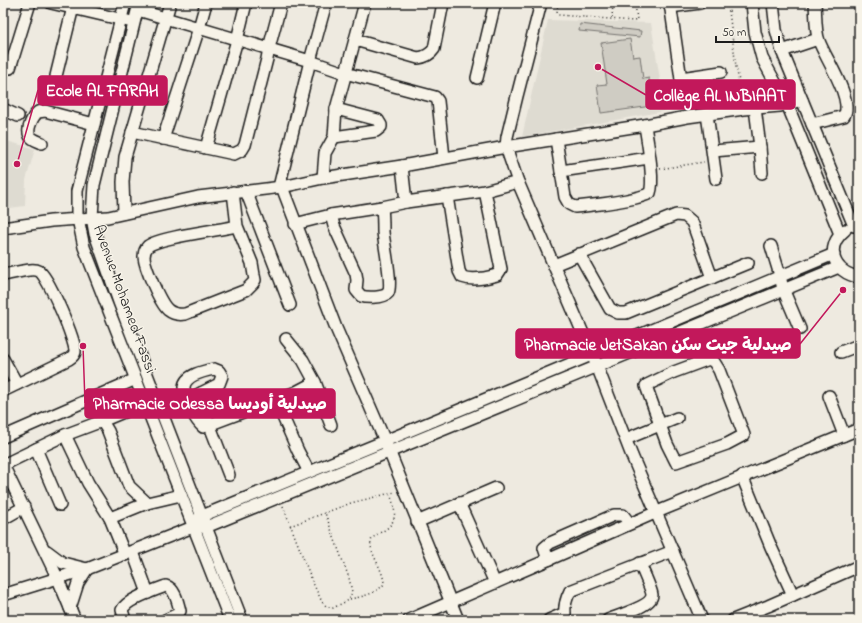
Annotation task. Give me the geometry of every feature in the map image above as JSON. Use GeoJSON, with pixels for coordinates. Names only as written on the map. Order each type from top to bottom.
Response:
{"type":"FeatureCollection","features":[{"type":"Feature","properties":{"kind":"street"},"geometry":{"type":"LineString","coordinates":[[10,68],[30,3]]}},
{"type":"Feature","properties":{"kind":"street"},"geometry":{"type":"LineString","coordinates":[[51,3],[73,6],[134,22]]}},
{"type":"Feature","properties":{"kind":"street","name":"Avenue Mohamed Fassi"},"geometry":{"type":"LineString","coordinates":[[125,3],[122,20],[77,191],[76,200],[78,218],[84,247],[230,620]]}},
{"type":"Feature","properties":{"kind":"street"},"geometry":{"type":"LineString","coordinates":[[124,213],[125,157],[170,3]]}},
{"type":"Feature","properties":{"kind":"street"},"geometry":{"type":"LineString","coordinates":[[163,139],[206,3]]}},
{"type":"Feature","properties":{"kind":"street"},"geometry":{"type":"LineString","coordinates":[[206,148],[246,3]]}},
{"type":"Feature","properties":{"kind":"street"},"geometry":{"type":"LineString","coordinates":[[132,132],[234,154],[242,150],[245,145],[268,59],[269,48],[280,3]]}},
{"type":"Feature","properties":{"kind":"street"},"geometry":{"type":"LineString","coordinates":[[326,3],[310,61],[280,187],[336,328],[458,620]]}},
{"type":"Feature","properties":{"kind":"street"},"geometry":{"type":"LineString","coordinates":[[322,178],[325,153],[334,137],[336,109],[365,3]]}},
{"type":"Feature","properties":{"kind":"street"},"geometry":{"type":"LineString","coordinates":[[355,40],[418,58],[425,57],[434,49],[443,3]]}},
{"type":"Feature","properties":{"kind":"street"},"geometry":{"type":"LineString","coordinates":[[477,78],[495,3]]}},
{"type":"Feature","properties":{"kind":"street"},"geometry":{"type":"LineString","coordinates":[[541,3],[507,137],[506,147],[518,182],[597,366],[702,620]]}},
{"type":"Feature","properties":{"kind":"street"},"geometry":{"type":"LineString","coordinates":[[683,93],[670,5],[700,3]]}},
{"type":"Feature","properties":{"kind":"street"},"geometry":{"type":"LineString","coordinates":[[752,3],[755,32],[762,58],[787,104],[840,234]]}},
{"type":"Feature","properties":{"kind":"street"},"geometry":{"type":"LineString","coordinates":[[773,3],[776,30],[782,51],[857,226],[847,229],[840,234],[835,243],[834,258],[844,273],[859,277]]}},
{"type":"Feature","properties":{"kind":"street"},"geometry":{"type":"LineString","coordinates":[[812,124],[844,116],[846,108],[843,91],[818,39],[815,3]]}},
{"type":"Feature","properties":{"kind":"street"},"geometry":{"type":"LineString","coordinates":[[56,76],[73,6]]}},
{"type":"Feature","properties":{"kind":"street"},"geometry":{"type":"LineString","coordinates":[[139,6],[166,18],[237,40],[269,48],[345,73],[435,98],[438,101],[444,158]]}},
{"type":"Feature","properties":{"kind":"street","name":"Avenue Mohamed Fassi"},"geometry":{"type":"LineString","coordinates":[[139,6],[94,185],[92,217],[95,234],[119,302],[242,620]]}},
{"type":"Feature","properties":{"kind":"street"},"geometry":{"type":"LineString","coordinates":[[782,51],[818,39]]}},
{"type":"Feature","properties":{"kind":"street"},"geometry":{"type":"LineString","coordinates":[[681,78],[721,72]]}},
{"type":"Feature","properties":{"kind":"street"},"geometry":{"type":"LineString","coordinates":[[3,228],[78,218],[108,216],[198,197],[280,187],[322,178],[402,166],[506,147],[707,114],[750,108],[780,106],[802,100]]}},
{"type":"Feature","properties":{"kind":"street"},"geometry":{"type":"LineString","coordinates":[[750,108],[760,147],[762,173]]}},
{"type":"Feature","properties":{"kind":"street"},"geometry":{"type":"LineString","coordinates":[[3,109],[18,116]]}},
{"type":"Feature","properties":{"kind":"street"},"geometry":{"type":"LineString","coordinates":[[334,137],[376,131],[381,124],[378,120],[336,109]]}},
{"type":"Feature","properties":{"kind":"street"},"geometry":{"type":"LineString","coordinates":[[42,143],[34,139],[30,135],[29,131],[34,116],[38,112],[45,111],[94,124]]}},
{"type":"Feature","properties":{"kind":"street"},"geometry":{"type":"LineString","coordinates":[[707,114],[716,179]]}},
{"type":"Feature","properties":{"kind":"street"},"geometry":{"type":"LineString","coordinates":[[556,139],[564,196],[569,204],[575,207],[646,195],[650,193],[650,170],[645,125]]}},
{"type":"Feature","properties":{"kind":"street"},"geometry":{"type":"LineString","coordinates":[[714,156],[760,147]]}},
{"type":"Feature","properties":{"kind":"street"},"geometry":{"type":"LineString","coordinates":[[561,171],[649,158]]}},
{"type":"Feature","properties":{"kind":"street"},"geometry":{"type":"LineString","coordinates":[[402,166],[406,202]]}},
{"type":"Feature","properties":{"kind":"street"},"geometry":{"type":"LineString","coordinates":[[295,224],[331,215],[382,208],[406,202],[485,191],[518,182]]}},
{"type":"Feature","properties":{"kind":"street"},"geometry":{"type":"LineString","coordinates":[[246,191],[290,305]]}},
{"type":"Feature","properties":{"kind":"street"},"geometry":{"type":"LineString","coordinates":[[447,196],[459,271],[462,277],[475,279],[497,275],[501,269],[485,191]]}},
{"type":"Feature","properties":{"kind":"street"},"geometry":{"type":"LineString","coordinates":[[232,192],[237,226],[252,263],[255,280],[246,290],[185,314],[179,315],[169,310],[160,299],[147,268],[144,259],[147,248],[159,241],[237,226]]}},
{"type":"Feature","properties":{"kind":"street"},"geometry":{"type":"LineString","coordinates":[[331,215],[334,226],[356,274],[356,290],[361,296],[370,298],[387,295],[389,291],[389,273],[383,233],[382,208]]}},
{"type":"Feature","properties":{"kind":"street"},"geometry":{"type":"LineString","coordinates":[[554,265],[676,215],[686,216],[692,222],[712,278]]}},
{"type":"Feature","properties":{"kind":"street"},"geometry":{"type":"LineString","coordinates":[[771,246],[783,289],[800,329]]}},
{"type":"Feature","properties":{"kind":"street"},"geometry":{"type":"LineString","coordinates":[[579,254],[610,309],[618,313],[626,312],[748,263]]}},
{"type":"Feature","properties":{"kind":"street"},"geometry":{"type":"LineString","coordinates":[[3,595],[87,569],[193,527],[206,527],[279,497],[592,355],[834,254]]}},
{"type":"Feature","properties":{"kind":"street"},"geometry":{"type":"LineString","coordinates":[[193,527],[195,521],[202,516],[306,473],[387,447],[597,366],[839,267]]}},
{"type":"Feature","properties":{"kind":"street"},"geometry":{"type":"LineString","coordinates":[[3,275],[33,270],[43,274],[70,332],[74,346],[74,354],[72,358],[3,391]]}},
{"type":"Feature","properties":{"kind":"street"},"geometry":{"type":"LineString","coordinates":[[286,339],[303,360],[315,382],[331,424]]}},
{"type":"Feature","properties":{"kind":"street"},"geometry":{"type":"LineString","coordinates":[[841,352],[859,345]]}},
{"type":"Feature","properties":{"kind":"street"},"geometry":{"type":"LineString","coordinates":[[3,359],[17,384]]}},
{"type":"Feature","properties":{"kind":"street"},"geometry":{"type":"LineString","coordinates":[[709,359],[714,362],[719,370],[744,433],[743,436],[726,444],[678,463],[667,444],[660,425],[646,388],[647,384],[709,359]]}},
{"type":"Feature","properties":{"kind":"street"},"geometry":{"type":"LineString","coordinates":[[189,399],[219,384],[222,376],[219,371],[214,369],[191,377],[186,382],[184,388],[185,397],[189,399],[191,411],[197,422],[203,427],[296,392],[315,382]]}},
{"type":"Feature","properties":{"kind":"street"},"geometry":{"type":"LineString","coordinates":[[3,437],[136,379]]}},
{"type":"Feature","properties":{"kind":"street"},"geometry":{"type":"LineString","coordinates":[[201,393],[201,401],[229,475]]}},
{"type":"Feature","properties":{"kind":"street"},"geometry":{"type":"LineString","coordinates":[[829,396],[844,435]]}},
{"type":"Feature","properties":{"kind":"street"},"geometry":{"type":"LineString","coordinates":[[275,399],[306,473]]}},
{"type":"Feature","properties":{"kind":"street"},"geometry":{"type":"LineString","coordinates":[[75,620],[58,579],[3,465],[65,435],[145,403]]}},
{"type":"Feature","properties":{"kind":"street"},"geometry":{"type":"LineString","coordinates":[[626,439],[677,418]]}},
{"type":"Feature","properties":{"kind":"street"},"geometry":{"type":"LineString","coordinates":[[102,421],[108,431],[129,486],[147,503]]}},
{"type":"Feature","properties":{"kind":"street"},"geometry":{"type":"LineString","coordinates":[[409,620],[657,512],[859,429]]}},
{"type":"Feature","properties":{"kind":"street"},"geometry":{"type":"LineString","coordinates":[[65,435],[88,483],[110,518],[148,593]]}},
{"type":"Feature","properties":{"kind":"street"},"geometry":{"type":"LineString","coordinates":[[36,449],[60,505]]}},
{"type":"Feature","properties":{"kind":"street"},"geometry":{"type":"LineString","coordinates":[[742,476],[771,547],[793,595]]}},
{"type":"Feature","properties":{"kind":"street"},"geometry":{"type":"LineString","coordinates":[[417,522],[496,488]]}},
{"type":"Feature","properties":{"kind":"street"},"geometry":{"type":"LineString","coordinates":[[110,518],[147,503],[181,495]]}},
{"type":"Feature","properties":{"kind":"street"},"geometry":{"type":"LineString","coordinates":[[459,503],[495,583]]}},
{"type":"Feature","properties":{"kind":"street"},"geometry":{"type":"LineString","coordinates":[[3,518],[24,507]]}},
{"type":"Feature","properties":{"kind":"street"},"geometry":{"type":"LineString","coordinates":[[550,559],[544,548],[561,537],[619,514],[623,515],[630,524]]}},
{"type":"Feature","properties":{"kind":"street"},"geometry":{"type":"LineString","coordinates":[[43,548],[63,563],[87,569]]}},
{"type":"Feature","properties":{"kind":"street"},"geometry":{"type":"LineString","coordinates":[[549,620],[562,618],[565,613],[564,606],[566,597],[570,591],[673,550]]}},
{"type":"Feature","properties":{"kind":"street"},"geometry":{"type":"LineString","coordinates":[[608,620],[646,605],[651,600],[652,595],[640,563]]}},
{"type":"Feature","properties":{"kind":"street"},"geometry":{"type":"LineString","coordinates":[[733,620],[859,566]]}},
{"type":"Feature","properties":{"kind":"street"},"geometry":{"type":"LineString","coordinates":[[70,608],[78,583],[87,569]]}},
{"type":"Feature","properties":{"kind":"street"},"geometry":{"type":"LineString","coordinates":[[125,620],[122,613],[123,607],[148,593],[168,586],[172,589],[180,611],[178,614],[165,620]]}},
{"type":"Feature","properties":{"kind":"path"},"geometry":{"type":"LineString","coordinates":[[558,3],[557,12],[559,15],[637,20],[635,3]]}},
{"type":"Feature","properties":{"kind":"path"},"geometry":{"type":"LineString","coordinates":[[612,18],[613,3]]}},
{"type":"Feature","properties":{"kind":"path"},"geometry":{"type":"LineString","coordinates":[[728,3],[736,66],[750,108]]}},
{"type":"Feature","properties":{"kind":"path"},"geometry":{"type":"LineString","coordinates":[[650,170],[714,156]]}},
{"type":"Feature","properties":{"kind":"path"},"geometry":{"type":"LineString","coordinates":[[290,526],[351,503],[390,494],[404,489]]}},
{"type":"Feature","properties":{"kind":"path"},"geometry":{"type":"LineString","coordinates":[[279,497],[313,583],[324,604],[333,608],[349,600],[379,589],[384,584],[383,575],[372,550],[371,542],[372,538],[387,528],[393,520],[394,508],[390,494]]}},
{"type":"Feature","properties":{"kind":"path"},"geometry":{"type":"LineString","coordinates":[[325,513],[349,578],[352,592],[349,600]]}},
{"type":"Feature","properties":{"kind":"shaded area"},"geometry":{"type":"Polygon","coordinates":[[[548,20],[651,23],[665,111],[522,137],[548,20]]]}},
{"type":"Feature","properties":{"kind":"shaded area"},"geometry":{"type":"Polygon","coordinates":[[[580,24],[641,31],[640,37],[579,31],[580,24]]]}},
{"type":"Feature","properties":{"kind":"shaded area"},"geometry":{"type":"Polygon","coordinates":[[[630,39],[633,57],[640,56],[643,79],[649,78],[652,106],[601,113],[597,85],[607,84],[601,43],[630,39]]]}},
{"type":"Feature","properties":{"kind":"shaded area"},"geometry":{"type":"Polygon","coordinates":[[[3,140],[35,149],[26,180],[25,206],[3,209],[3,140]]]}},
{"type":"Feature","properties":{"kind":"place","name":"Collège AL INBIAAT"},"geometry":{"type":"Point","coordinates":[598,67]}},
{"type":"Feature","properties":{"kind":"place","name":"Ecole AL FARAH"},"geometry":{"type":"Point","coordinates":[17,164]}},
{"type":"Feature","properties":{"kind":"place","name":"Pharmacie JetSakan صيدلية جيت سكن"},"geometry":{"type":"Point","coordinates":[843,290]}},
{"type":"Feature","properties":{"kind":"place","name":"Pharmacie Odessa صيدلية أوديسا"},"geometry":{"type":"Point","coordinates":[83,346]}}]}
